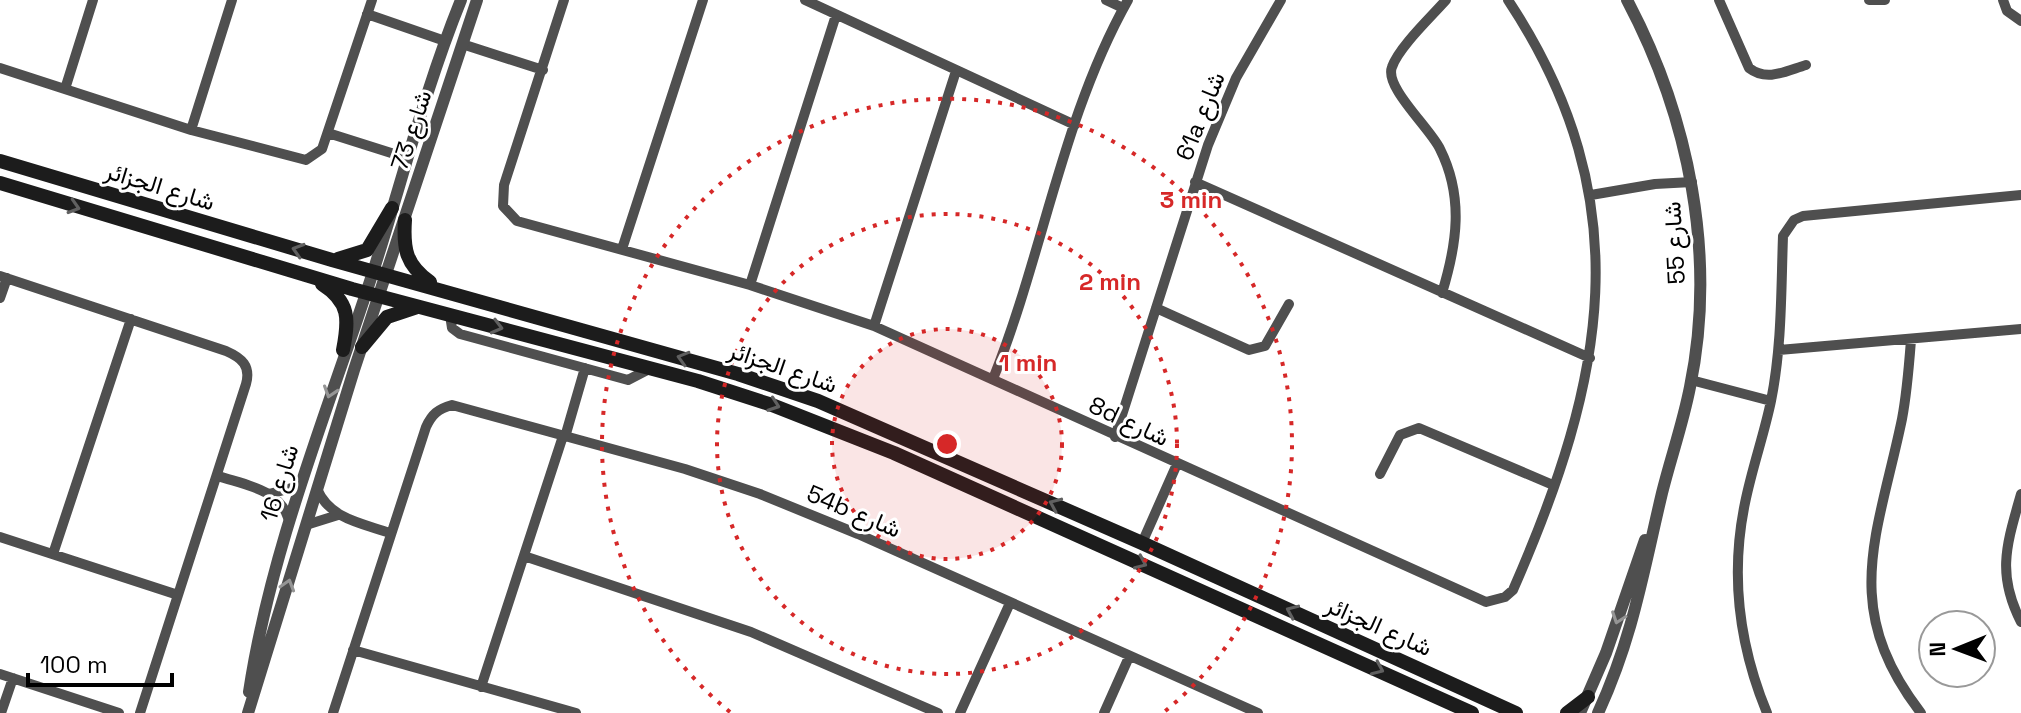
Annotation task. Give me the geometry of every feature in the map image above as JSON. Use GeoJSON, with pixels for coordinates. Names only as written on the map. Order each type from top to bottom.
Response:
{"type":"FeatureCollection","features":[{"type":"Feature","properties":{"kind":"main road","name":"شارع الجزائر"},"geometry":{"type":"LineString","coordinates":[[0,161],[332,260],[779,387],[864,419],[1509,710],[1530,713]]}},
{"type":"Feature","properties":{"kind":"main road","name":"شارع الجزائر"},"geometry":{"type":"LineString","coordinates":[[0,183],[373,294],[651,368],[772,405],[869,442],[1472,713]]}},
{"type":"Feature","properties":{"kind":"main road"},"geometry":{"type":"LineString","coordinates":[[332,260],[353,257],[367,250],[392,208]]}},
{"type":"Feature","properties":{"kind":"main road"},"geometry":{"type":"LineString","coordinates":[[405,220],[404,245],[408,260],[417,273],[441,289]]}},
{"type":"Feature","properties":{"kind":"main road"},"geometry":{"type":"LineString","coordinates":[[308,275],[336,293],[345,305],[348,320],[343,350]]}},
{"type":"Feature","properties":{"kind":"main road"},"geometry":{"type":"LineString","coordinates":[[362,347],[387,317],[422,306]]}},
{"type":"Feature","properties":{"kind":"main road"},"geometry":{"type":"LineString","coordinates":[[1567,713],[1588,697]]}},
{"type":"Feature","properties":{"kind":"street"},"geometry":{"type":"LineString","coordinates":[[65,89],[93,0]]}},
{"type":"Feature","properties":{"kind":"street"},"geometry":{"type":"LineString","coordinates":[[191,130],[232,0]]}},
{"type":"Feature","properties":{"kind":"street"},"geometry":{"type":"LineString","coordinates":[[0,68],[191,130],[306,160],[315,156],[328,133],[372,0]]}},
{"type":"Feature","properties":{"kind":"street","name":"شارع 73"},"geometry":{"type":"LineString","coordinates":[[380,273],[392,208],[461,0]]}},
{"type":"Feature","properties":{"kind":"street","name":"شارع 73"},"geometry":{"type":"LineString","coordinates":[[380,273],[405,220],[477,0]]}},
{"type":"Feature","properties":{"kind":"street"},"geometry":{"type":"LineString","coordinates":[[462,44],[543,70],[564,0]]}},
{"type":"Feature","properties":{"kind":"street"},"geometry":{"type":"LineString","coordinates":[[622,249],[703,0]]}},
{"type":"Feature","properties":{"kind":"street"},"geometry":{"type":"LineString","coordinates":[[805,0],[1075,125]]}},
{"type":"Feature","properties":{"kind":"street"},"geometry":{"type":"LineString","coordinates":[[993,379],[1028,282],[1075,125],[1125,4],[1106,0]]}},
{"type":"Feature","properties":{"kind":"street","name":"61a شارع"},"geometry":{"type":"LineString","coordinates":[[1115,437],[1195,182],[1236,78],[1281,0]]}},
{"type":"Feature","properties":{"kind":"street"},"geometry":{"type":"LineString","coordinates":[[1442,293],[1456,234],[1454,191],[1431,131],[1393,87],[1390,77],[1397,59],[1446,0]]}},
{"type":"Feature","properties":{"kind":"street"},"geometry":{"type":"LineString","coordinates":[[1380,474],[1400,435],[1419,428],[1553,485],[1575,421],[1590,358],[1598,279],[1591,195],[1559,97],[1508,0]]}},
{"type":"Feature","properties":{"kind":"street","name":"شارع 55"},"geometry":{"type":"LineString","coordinates":[[1598,713],[1627,646],[1690,384],[1699,274],[1691,177],[1666,88],[1627,0]]}},
{"type":"Feature","properties":{"kind":"street"},"geometry":{"type":"LineString","coordinates":[[1719,0],[1749,68],[1757,74],[1767,76],[1806,65]]}},
{"type":"Feature","properties":{"kind":"street"},"geometry":{"type":"LineString","coordinates":[[1869,0],[1885,0]]}},
{"type":"Feature","properties":{"kind":"street"},"geometry":{"type":"LineString","coordinates":[[2003,0],[2007,11],[2021,21]]}},
{"type":"Feature","properties":{"kind":"street"},"geometry":{"type":"LineString","coordinates":[[367,14],[445,41]]}},
{"type":"Feature","properties":{"kind":"street"},"geometry":{"type":"LineString","coordinates":[[750,285],[836,15]]}},
{"type":"Feature","properties":{"kind":"street","name":"8d شارع"},"geometry":{"type":"LineString","coordinates":[[543,70],[502,196],[509,215],[527,225],[750,285],[874,326],[1486,602],[1505,597],[1517,581],[1553,485]]}},
{"type":"Feature","properties":{"kind":"street"},"geometry":{"type":"LineString","coordinates":[[874,326],[956,71]]}},
{"type":"Feature","properties":{"kind":"street"},"geometry":{"type":"LineString","coordinates":[[328,133],[407,158]]}},
{"type":"Feature","properties":{"kind":"street"},"geometry":{"type":"LineString","coordinates":[[1591,195],[1691,177]]}},
{"type":"Feature","properties":{"kind":"street"},"geometry":{"type":"LineString","coordinates":[[1195,182],[1590,358]]}},
{"type":"Feature","properties":{"kind":"street"},"geometry":{"type":"LineString","coordinates":[[1767,713],[1743,636],[1737,564],[1745,501],[1771,401],[1779,350],[1783,246],[1787,227],[1803,216],[2021,195]]}},
{"type":"Feature","properties":{"kind":"street","name":"شارع 16"},"geometry":{"type":"LineString","coordinates":[[247,713],[362,347],[380,273]]}},
{"type":"Feature","properties":{"kind":"street"},"geometry":{"type":"LineString","coordinates":[[0,298],[3,277],[226,351],[243,360],[248,376],[140,713]]}},
{"type":"Feature","properties":{"kind":"street","name":"شارع 16"},"geometry":{"type":"LineString","coordinates":[[247,713],[299,486],[343,350],[373,294]]}},
{"type":"Feature","properties":{"kind":"street"},"geometry":{"type":"LineString","coordinates":[[1156,308],[1249,350],[1265,346],[1289,304]]}},
{"type":"Feature","properties":{"kind":"street"},"geometry":{"type":"LineString","coordinates":[[450,315],[452,328],[460,334],[628,380],[651,368]]}},
{"type":"Feature","properties":{"kind":"street"},"geometry":{"type":"LineString","coordinates":[[53,554],[131,319]]}},
{"type":"Feature","properties":{"kind":"street"},"geometry":{"type":"LineString","coordinates":[[1779,350],[2021,329]]}},
{"type":"Feature","properties":{"kind":"street"},"geometry":{"type":"LineString","coordinates":[[1911,340],[1905,401],[1878,511],[1870,575],[1879,637],[1890,666],[1921,713]]}},
{"type":"Feature","properties":{"kind":"street"},"geometry":{"type":"LineString","coordinates":[[481,687],[585,368]]}},
{"type":"Feature","properties":{"kind":"street"},"geometry":{"type":"LineString","coordinates":[[1690,384],[1771,401]]}},
{"type":"Feature","properties":{"kind":"street","name":"54b شارع"},"geometry":{"type":"LineString","coordinates":[[390,533],[431,416],[452,405],[760,494],[1252,712]]}},
{"type":"Feature","properties":{"kind":"street"},"geometry":{"type":"LineString","coordinates":[[1142,543],[1177,464]]}},
{"type":"Feature","properties":{"kind":"street"},"geometry":{"type":"LineString","coordinates":[[218,476],[269,494],[284,508],[289,520]]}},
{"type":"Feature","properties":{"kind":"street"},"geometry":{"type":"LineString","coordinates":[[269,494],[299,486]]}},
{"type":"Feature","properties":{"kind":"street"},"geometry":{"type":"LineString","coordinates":[[317,489],[325,504],[338,515],[390,533],[333,713]]}},
{"type":"Feature","properties":{"kind":"street","name":"شارع 55"},"geometry":{"type":"LineString","coordinates":[[1580,713],[1662,492]]}},
{"type":"Feature","properties":{"kind":"street"},"geometry":{"type":"LineString","coordinates":[[2021,494],[2004,555],[2008,590],[2021,622]]}},
{"type":"Feature","properties":{"kind":"street"},"geometry":{"type":"LineString","coordinates":[[306,525],[338,515]]}},
{"type":"Feature","properties":{"kind":"street"},"geometry":{"type":"LineString","coordinates":[[0,537],[178,595]]}},
{"type":"Feature","properties":{"kind":"street"},"geometry":{"type":"LineString","coordinates":[[524,556],[751,632],[938,713]]}},
{"type":"Feature","properties":{"kind":"street"},"geometry":{"type":"LineString","coordinates":[[960,713],[1010,603]]}},
{"type":"Feature","properties":{"kind":"street"},"geometry":{"type":"LineString","coordinates":[[353,650],[576,713]]}},
{"type":"Feature","properties":{"kind":"street"},"geometry":{"type":"LineString","coordinates":[[1104,713],[1129,657]]}},
{"type":"Feature","properties":{"kind":"street"},"geometry":{"type":"LineString","coordinates":[[0,674],[119,713]]}},
{"type":"Feature","properties":{"kind":"street"},"geometry":{"type":"LineString","coordinates":[[1,713],[13,678]]}}]}
